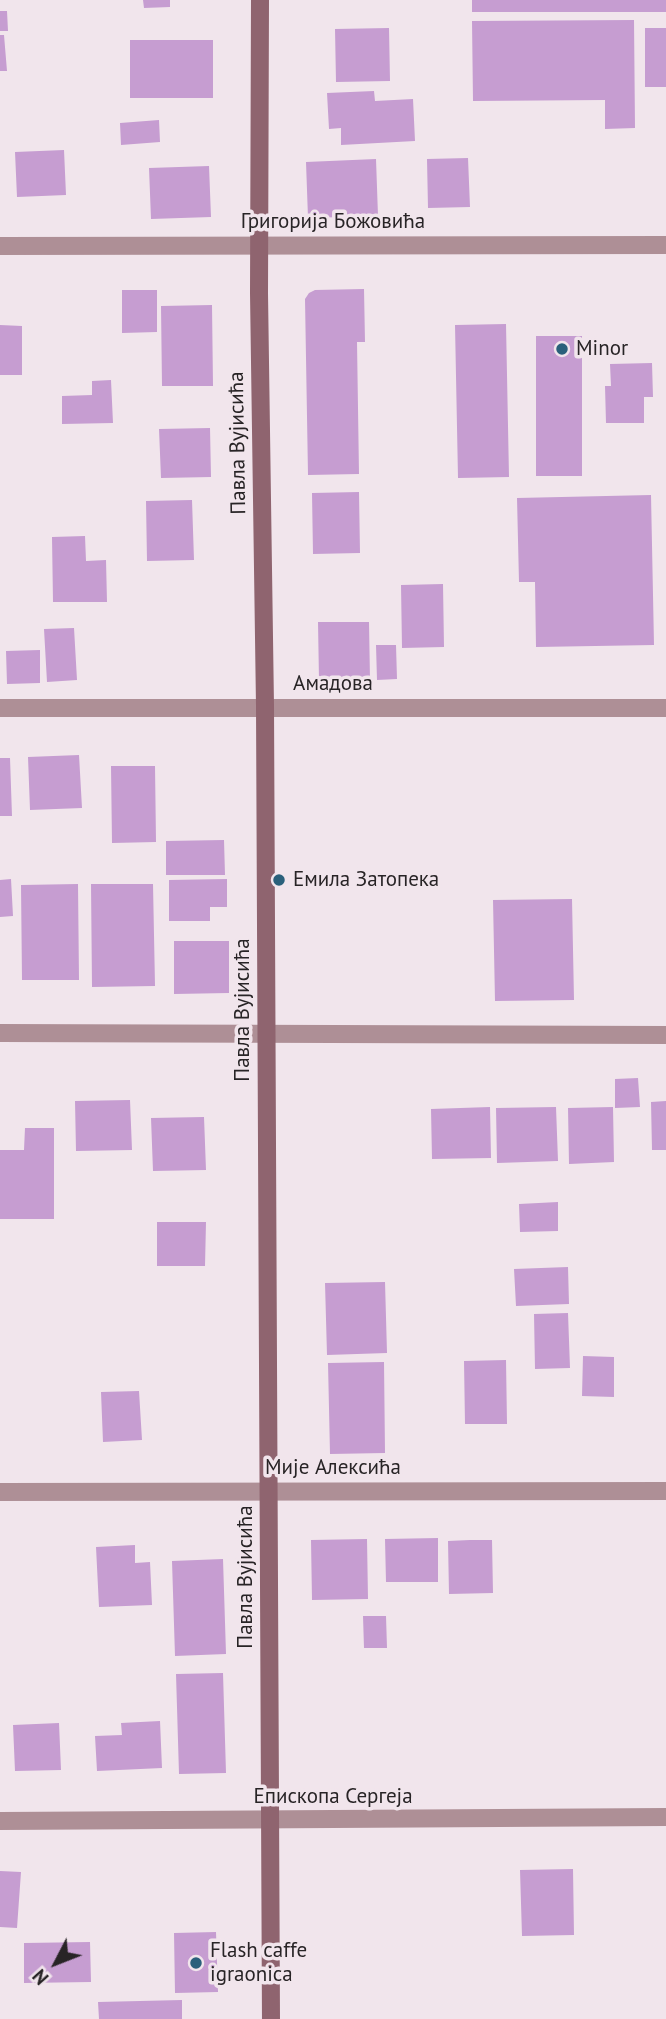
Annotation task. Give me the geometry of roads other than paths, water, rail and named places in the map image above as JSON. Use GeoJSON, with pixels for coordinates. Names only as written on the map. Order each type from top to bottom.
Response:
{"type":"FeatureCollection","features":[{"type":"Feature","properties":{"kind":"street","name":"Павла Вујисића"},"geometry":{"type":"LineString","coordinates":[[260,0],[259,245],[265,706],[271,2019]]}},
{"type":"Feature","properties":{"kind":"street","name":"Григорија Божовића"},"geometry":{"type":"LineString","coordinates":[[0,246],[666,244]]}},
{"type":"Feature","properties":{"kind":"street","name":"Амадова"},"geometry":{"type":"LineString","coordinates":[[0,708],[666,708]]}},
{"type":"Feature","properties":{"kind":"street"},"geometry":{"type":"LineString","coordinates":[[0,1033],[666,1035]]}},
{"type":"Feature","properties":{"kind":"street","name":"Мије Алексића"},"geometry":{"type":"LineString","coordinates":[[0,1492],[666,1492]]}},
{"type":"Feature","properties":{"kind":"street","name":"Епископа Сергеја"},"geometry":{"type":"LineString","coordinates":[[0,1821],[666,1817]]}},
{"type":"Feature","properties":{"kind":"place","name":"Minor"},"geometry":{"type":"Point","coordinates":[562,349]}},
{"type":"Feature","properties":{"kind":"place","name":"Емила Затопека"},"geometry":{"type":"Point","coordinates":[279,880]}},
{"type":"Feature","properties":{"kind":"place","name":"Flash caffe igraonica"},"geometry":{"type":"Point","coordinates":[196,1963]}}]}
